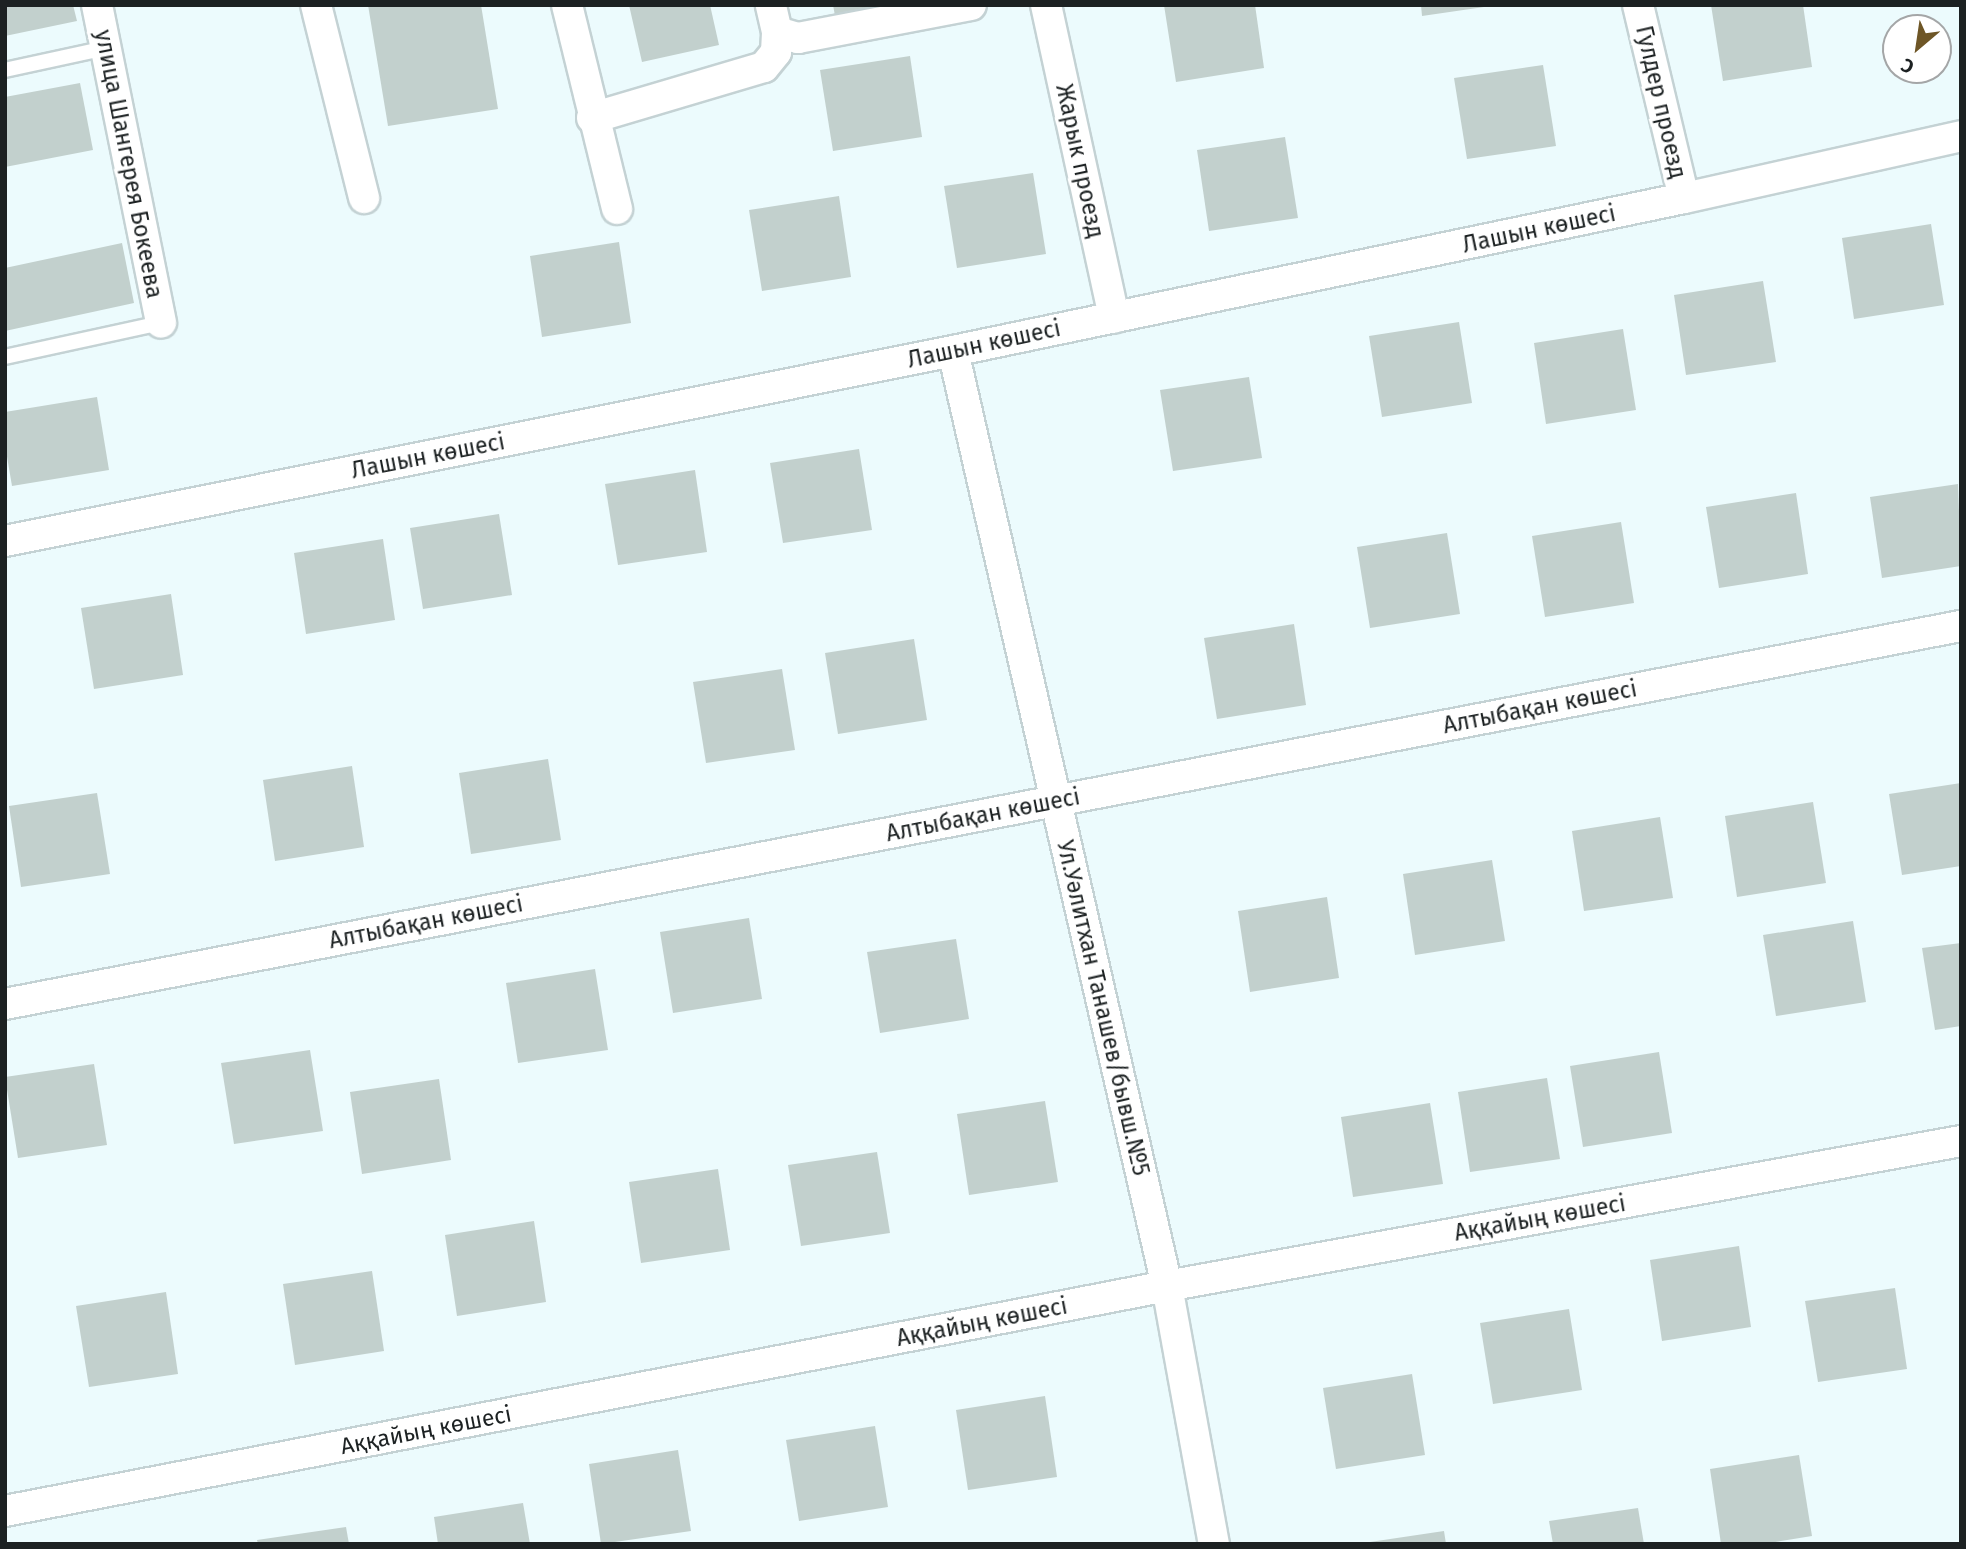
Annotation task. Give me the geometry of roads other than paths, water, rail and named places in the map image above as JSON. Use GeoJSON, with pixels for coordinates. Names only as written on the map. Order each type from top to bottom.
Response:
{"type":"FeatureCollection","features":[{"type":"Feature","properties":{"kind":"street","name":"улица Шангерея Бокеева"},"geometry":{"type":"LineString","coordinates":[[97,5],[161,323]]}},
{"type":"Feature","properties":{"kind":"street"},"geometry":{"type":"LineString","coordinates":[[316,5],[364,198]]}},
{"type":"Feature","properties":{"kind":"street"},"geometry":{"type":"LineString","coordinates":[[567,5],[592,118],[617,209]]}},
{"type":"Feature","properties":{"kind":"street"},"geometry":{"type":"LineString","coordinates":[[774,19],[798,38],[971,5]]}},
{"type":"Feature","properties":{"kind":"street","name":"Жарык проезд"},"geometry":{"type":"LineString","coordinates":[[1046,5],[1114,318]]}},
{"type":"Feature","properties":{"kind":"street","name":"Гулдер проезд"},"geometry":{"type":"LineString","coordinates":[[1638,5],[1684,198]]}},
{"type":"Feature","properties":{"kind":"street"},"geometry":{"type":"LineString","coordinates":[[592,118],[764,68],[776,52],[774,19]]}},
{"type":"Feature","properties":{"kind":"street","name":"Лашын көшесі"},"geometry":{"type":"LineString","coordinates":[[5,541],[1114,318],[1684,198],[1961,136]]}},
{"type":"Feature","properties":{"kind":"street","name":"Ул.Уәлитхан Танашев/бывш.№5"},"geometry":{"type":"LineString","coordinates":[[953,351],[1167,1286],[1214,1544]]}},
{"type":"Feature","properties":{"kind":"street","name":"Алтыбақан көшесі"},"geometry":{"type":"LineString","coordinates":[[5,1004],[1961,626]]}},
{"type":"Feature","properties":{"kind":"street","name":"Аққайың көшесі"},"geometry":{"type":"LineString","coordinates":[[5,1511],[1167,1286],[1961,1141]]}},
{"type":"Feature","properties":{"kind":"lane"},"geometry":{"type":"LineString","coordinates":[[5,70],[106,48]]}},
{"type":"Feature","properties":{"kind":"lane"},"geometry":{"type":"LineString","coordinates":[[5,357],[161,323]]}}]}
